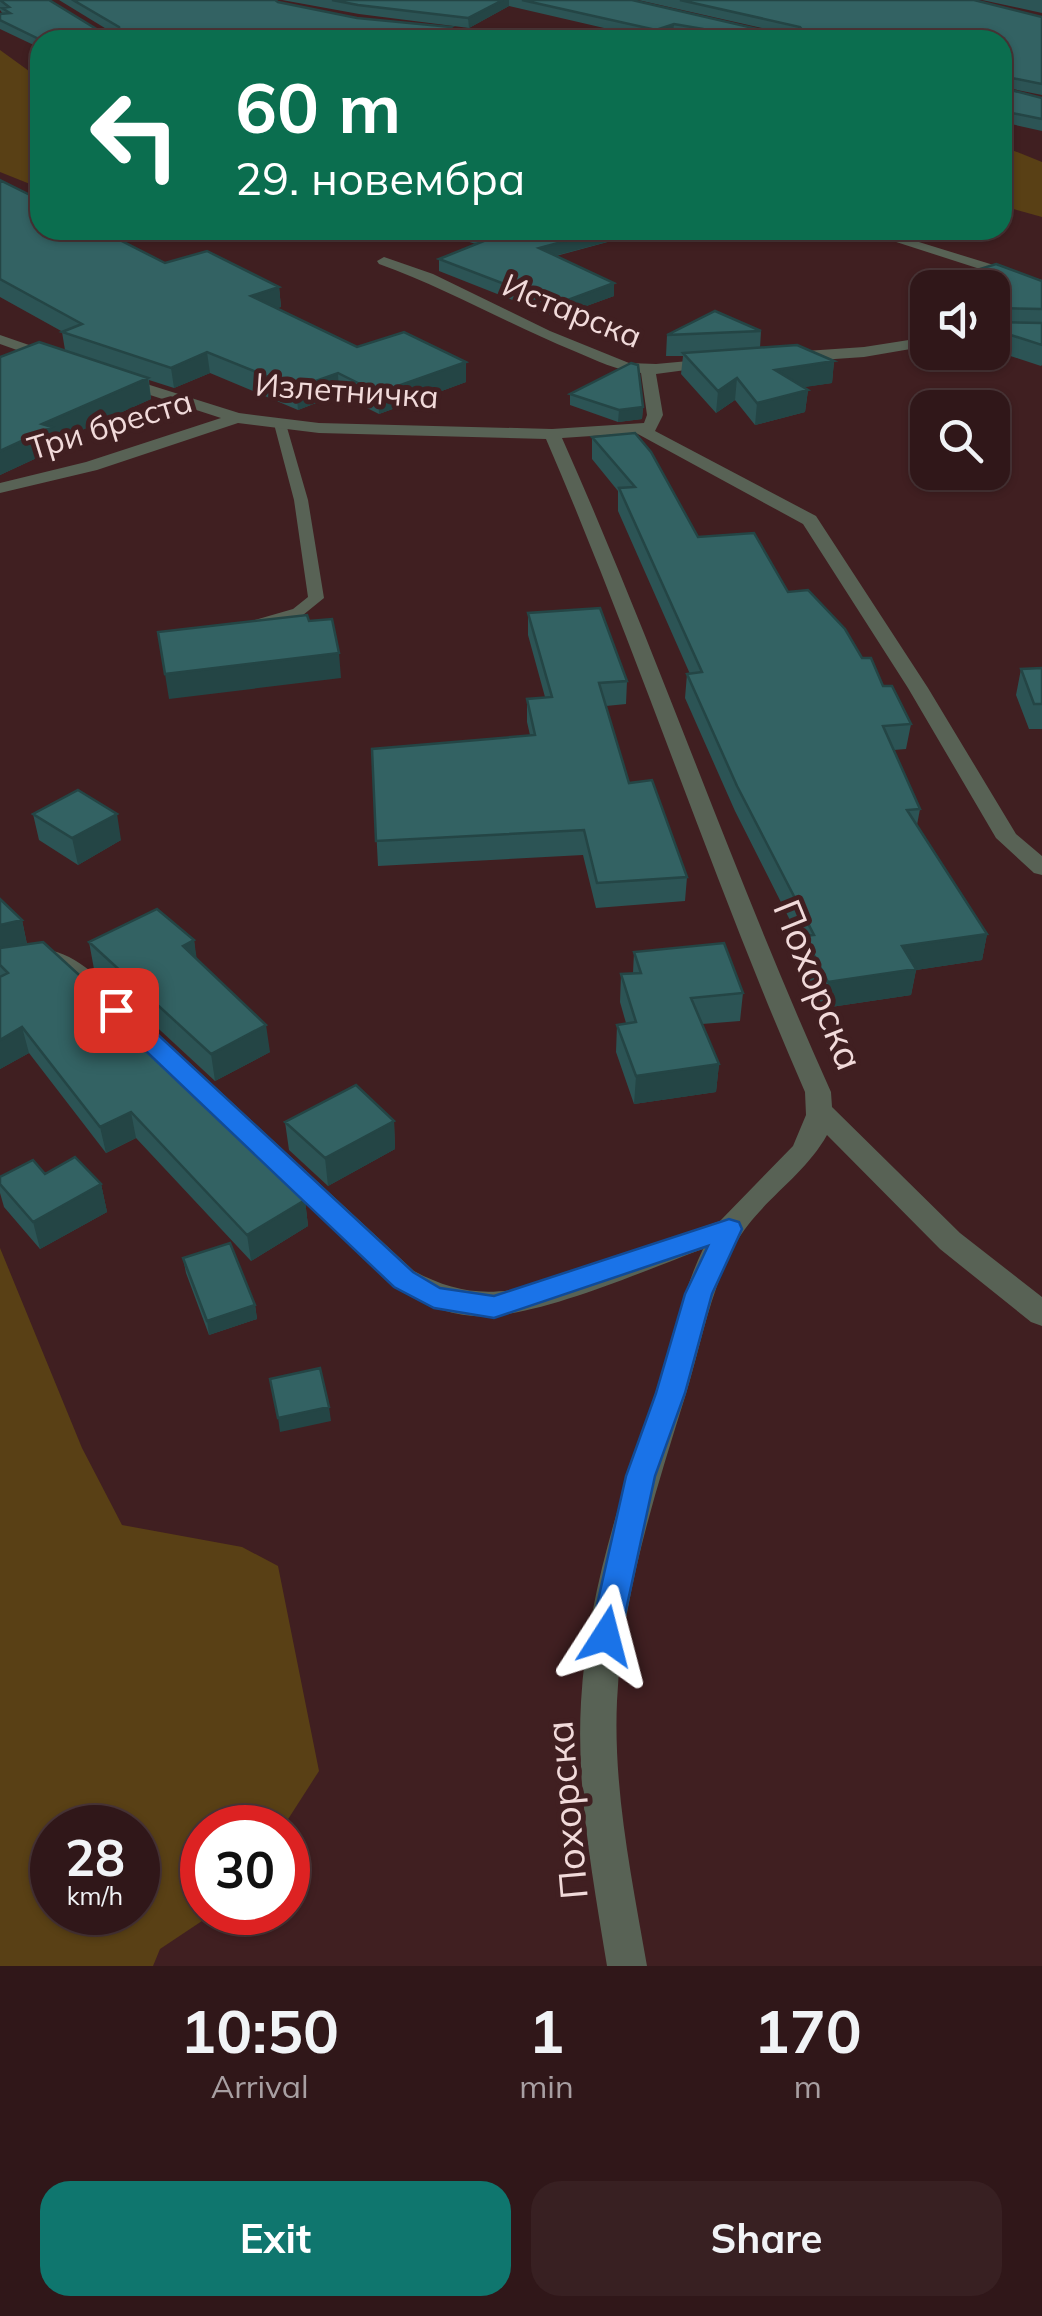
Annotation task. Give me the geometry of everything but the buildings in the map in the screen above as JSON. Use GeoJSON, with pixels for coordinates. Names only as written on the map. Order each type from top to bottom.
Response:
{"type":"FeatureCollection","features":[{"type":"Feature","properties":{"kind":"street"},"geometry":{"type":"LineString","coordinates":[[410,26],[447,30]]}},
{"type":"Feature","properties":{"kind":"street"},"geometry":{"type":"LineString","coordinates":[[898,240],[1042,285]]}},
{"type":"Feature","properties":{"kind":"street","name":"Истарска"},"geometry":{"type":"LineString","coordinates":[[384,261],[428,277],[589,354],[627,367],[648,369],[733,360]]}},
{"type":"Feature","properties":{"kind":"street"},"geometry":{"type":"LineString","coordinates":[[0,339],[66,362]]}},
{"type":"Feature","properties":{"kind":"street"},"geometry":{"type":"LineString","coordinates":[[767,358],[864,352],[910,344]]}},
{"type":"Feature","properties":{"kind":"street"},"geometry":{"type":"LineString","coordinates":[[648,369],[656,414],[654,422],[642,430],[810,520],[918,688],[1007,838],[1018,852],[1042,868]]}},
{"type":"Feature","properties":{"kind":"street","name":"Излетничка"},"geometry":{"type":"LineString","coordinates":[[101,374],[238,418],[280,424],[388,433],[642,430]]}},
{"type":"Feature","properties":{"kind":"street","name":"Три бреста"},"geometry":{"type":"LineString","coordinates":[[0,488],[91,466],[238,418]]}},
{"type":"Feature","properties":{"kind":"street","name":"Похорска"},"geometry":{"type":"LineString","coordinates":[[552,434],[624,598],[751,935],[818,1092],[822,1113],[811,1140],[783,1178],[729,1229],[698,1294],[670,1393],[640,1476],[617,1571],[601,1668],[600,1766],[627,1966]]}},
{"type":"Feature","properties":{"kind":"street"},"geometry":{"type":"LineString","coordinates":[[0,964],[46,954],[60,957],[404,1279],[434,1298],[494,1307],[729,1229]]}},
{"type":"Feature","properties":{"kind":"street"},"geometry":{"type":"LineString","coordinates":[[822,1113],[950,1241],[1042,1314]]}},
{"type":"Feature","properties":{"kind":"lane"},"geometry":{"type":"LineString","coordinates":[[241,629],[298,612],[316,598],[301,500],[280,424]]}},
{"type":"Feature","properties":{"kind":"shaded area"},"geometry":{"type":"Polygon","coordinates":[[[0,50],[30,72],[30,184],[0,172],[0,50]]]}},
{"type":"Feature","properties":{"kind":"shaded area"},"geometry":{"type":"Polygon","coordinates":[[[1012,150],[1042,162],[1042,217],[1012,209],[1012,150]]]}},
{"type":"Feature","properties":{"kind":"shaded area"},"geometry":{"type":"Polygon","coordinates":[[[0,1248],[82,1448],[122,1525],[242,1547],[278,1566],[319,1771],[297,1805],[180,1805],[181,1935],[160,1949],[153,1966],[0,1966],[0,1248]]]}},
{"type":"Feature","properties":{"kind":"route"},"geometry":{"type":"LineString","coordinates":[[116,1010],[404,1279],[434,1298],[494,1307],[524,1300],[729,1229],[698,1294],[670,1393],[640,1476],[606,1636]]}}]}
